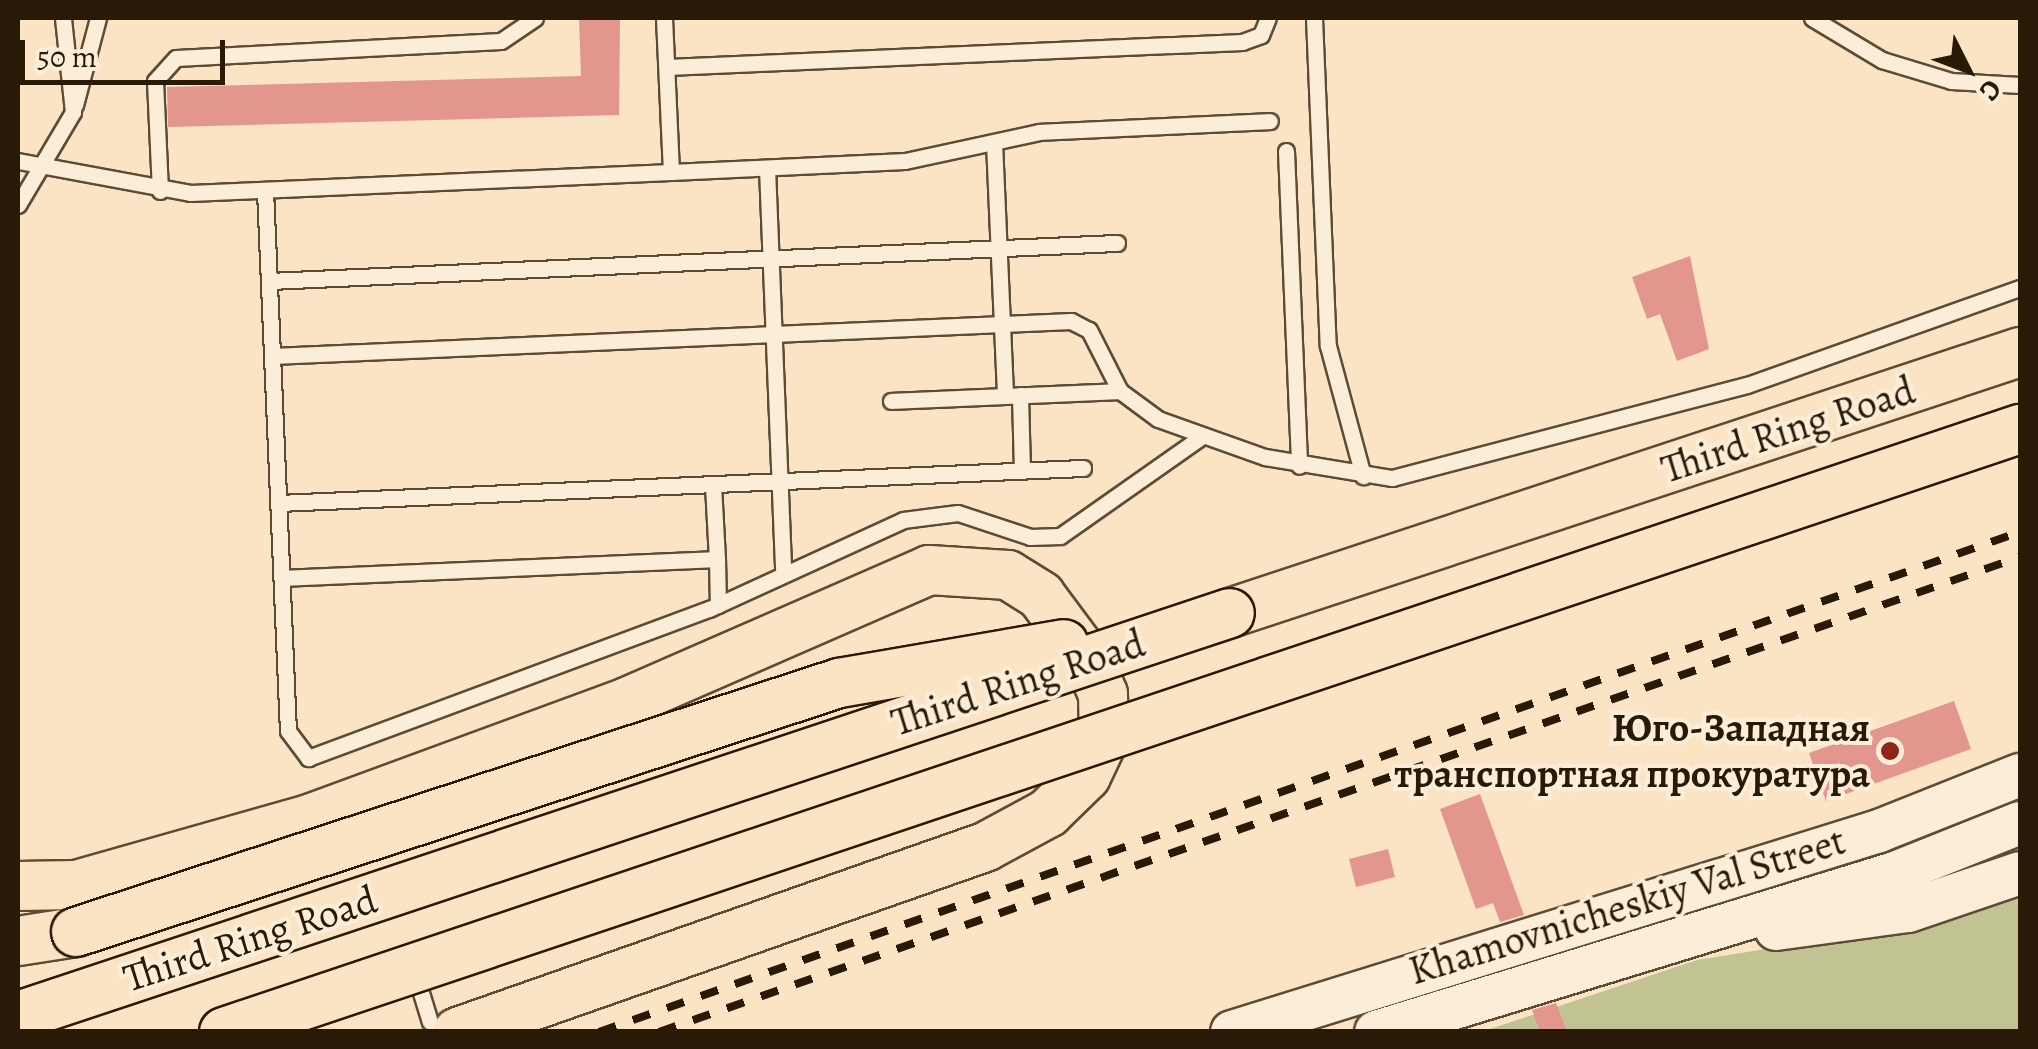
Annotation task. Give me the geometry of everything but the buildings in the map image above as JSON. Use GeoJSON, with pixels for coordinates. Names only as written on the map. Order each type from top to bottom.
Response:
{"type":"FeatureCollection","features":[{"type":"Feature","properties":{"kind":"main road","name":"Third Ring Road"},"geometry":{"type":"LineString","coordinates":[[18,1016],[2020,352]]}},
{"type":"Feature","properties":{"kind":"main road","name":"Third Ring Road"},"geometry":{"type":"LineString","coordinates":[[224,1032],[2020,429]]}},
{"type":"Feature","properties":{"kind":"main road"},"geometry":{"type":"LineString","coordinates":[[18,886],[76,885],[312,818],[627,702],[928,570],[1008,575],[1041,596],[1088,659],[1103,694],[1104,738],[1086,776],[1048,813],[985,847],[444,1027]]}},
{"type":"Feature","properties":{"kind":"main road"},"geometry":{"type":"LineString","coordinates":[[18,942],[76,932],[840,683],[1230,613]]}},
{"type":"Feature","properties":{"kind":"main road","name":"Khamovnicheskiy Val Street"},"geometry":{"type":"LineString","coordinates":[[1232,1032],[1351,990],[1879,831],[2020,775]]}},
{"type":"Feature","properties":{"kind":"main road","name":"Khamovnicheskiy Val Street"},"geometry":{"type":"LineString","coordinates":[[1397,1028],[1473,1014],[1666,941],[1895,872],[2020,823]]}},
{"type":"Feature","properties":{"kind":"main road"},"geometry":{"type":"LineString","coordinates":[[1666,941],[1908,911],[2020,873]]}},
{"type":"Feature","properties":{"kind":"main road"},"geometry":{"type":"LineString","coordinates":[[1351,990],[1397,1028]]}},
{"type":"Feature","properties":{"kind":"lane"},"geometry":{"type":"LineString","coordinates":[[64,18],[72,112]]}},
{"type":"Feature","properties":{"kind":"lane"},"geometry":{"type":"LineString","coordinates":[[18,205],[44,169],[72,112],[98,18]]}},
{"type":"Feature","properties":{"kind":"lane"},"geometry":{"type":"LineString","coordinates":[[160,192],[156,81],[176,58],[501,41],[535,18]]}},
{"type":"Feature","properties":{"kind":"lane"},"geometry":{"type":"LineString","coordinates":[[664,18],[671,172]]}},
{"type":"Feature","properties":{"kind":"lane"},"geometry":{"type":"LineString","coordinates":[[666,68],[1242,42],[1261,35],[1268,18]]}},
{"type":"Feature","properties":{"kind":"lane"},"geometry":{"type":"LineString","coordinates":[[1314,18],[1328,346],[1363,476]]}},
{"type":"Feature","properties":{"kind":"lane"},"geometry":{"type":"LineString","coordinates":[[1812,18],[1882,60],[1952,81],[2020,85]]}},
{"type":"Feature","properties":{"kind":"lane"},"geometry":{"type":"LineString","coordinates":[[18,161],[160,192],[265,190],[905,161],[994,142],[1270,121]]}},
{"type":"Feature","properties":{"kind":"lane"},"geometry":{"type":"LineString","coordinates":[[994,142],[1002,324],[1022,471]]}},
{"type":"Feature","properties":{"kind":"lane"},"geometry":{"type":"LineString","coordinates":[[1286,151],[1299,466]]}},
{"type":"Feature","properties":{"kind":"lane"},"geometry":{"type":"LineString","coordinates":[[767,168],[784,572]]}},
{"type":"Feature","properties":{"kind":"lane"},"geometry":{"type":"LineString","coordinates":[[265,190],[288,731],[296,749],[316,760],[718,605],[784,572],[930,514],[1060,536],[1201,437]]}},
{"type":"Feature","properties":{"kind":"lane"},"geometry":{"type":"LineString","coordinates":[[269,281],[1117,243]]}},
{"type":"Feature","properties":{"kind":"lane"},"geometry":{"type":"LineString","coordinates":[[272,356],[1002,324],[1082,324],[1120,391],[1201,437],[1299,466],[1363,476],[1405,476],[1738,388],[2020,288]]}},
{"type":"Feature","properties":{"kind":"lane"},"geometry":{"type":"LineString","coordinates":[[890,401],[1120,391]]}},
{"type":"Feature","properties":{"kind":"lane"},"geometry":{"type":"LineString","coordinates":[[278,504],[1083,468]]}},
{"type":"Feature","properties":{"kind":"lane"},"geometry":{"type":"LineString","coordinates":[[713,484],[718,605]]}},
{"type":"Feature","properties":{"kind":"lane"},"geometry":{"type":"LineString","coordinates":[[282,578],[716,559]]}},
{"type":"Feature","properties":{"kind":"lane"},"geometry":{"type":"LineString","coordinates":[[409,956],[444,1027]]}},
{"type":"Feature","properties":{"kind":"green space"},"geometry":{"type":"Polygon","coordinates":[[[2020,893],[2020,1031],[1481,1032],[1697,960],[1853,935],[2020,893]]]}},
{"type":"Feature","properties":{"kind":"railway"},"geometry":{"type":"LineString","coordinates":[[599,1032],[2020,532]]}},
{"type":"Feature","properties":{"kind":"railway"},"geometry":{"type":"LineString","coordinates":[[659,1032],[2020,557]]}},
{"type":"Feature","properties":{"kind":"place","name":"Юго-Западная транспортная прокуратура"},"geometry":{"type":"Point","coordinates":[1890,751]}}]}
